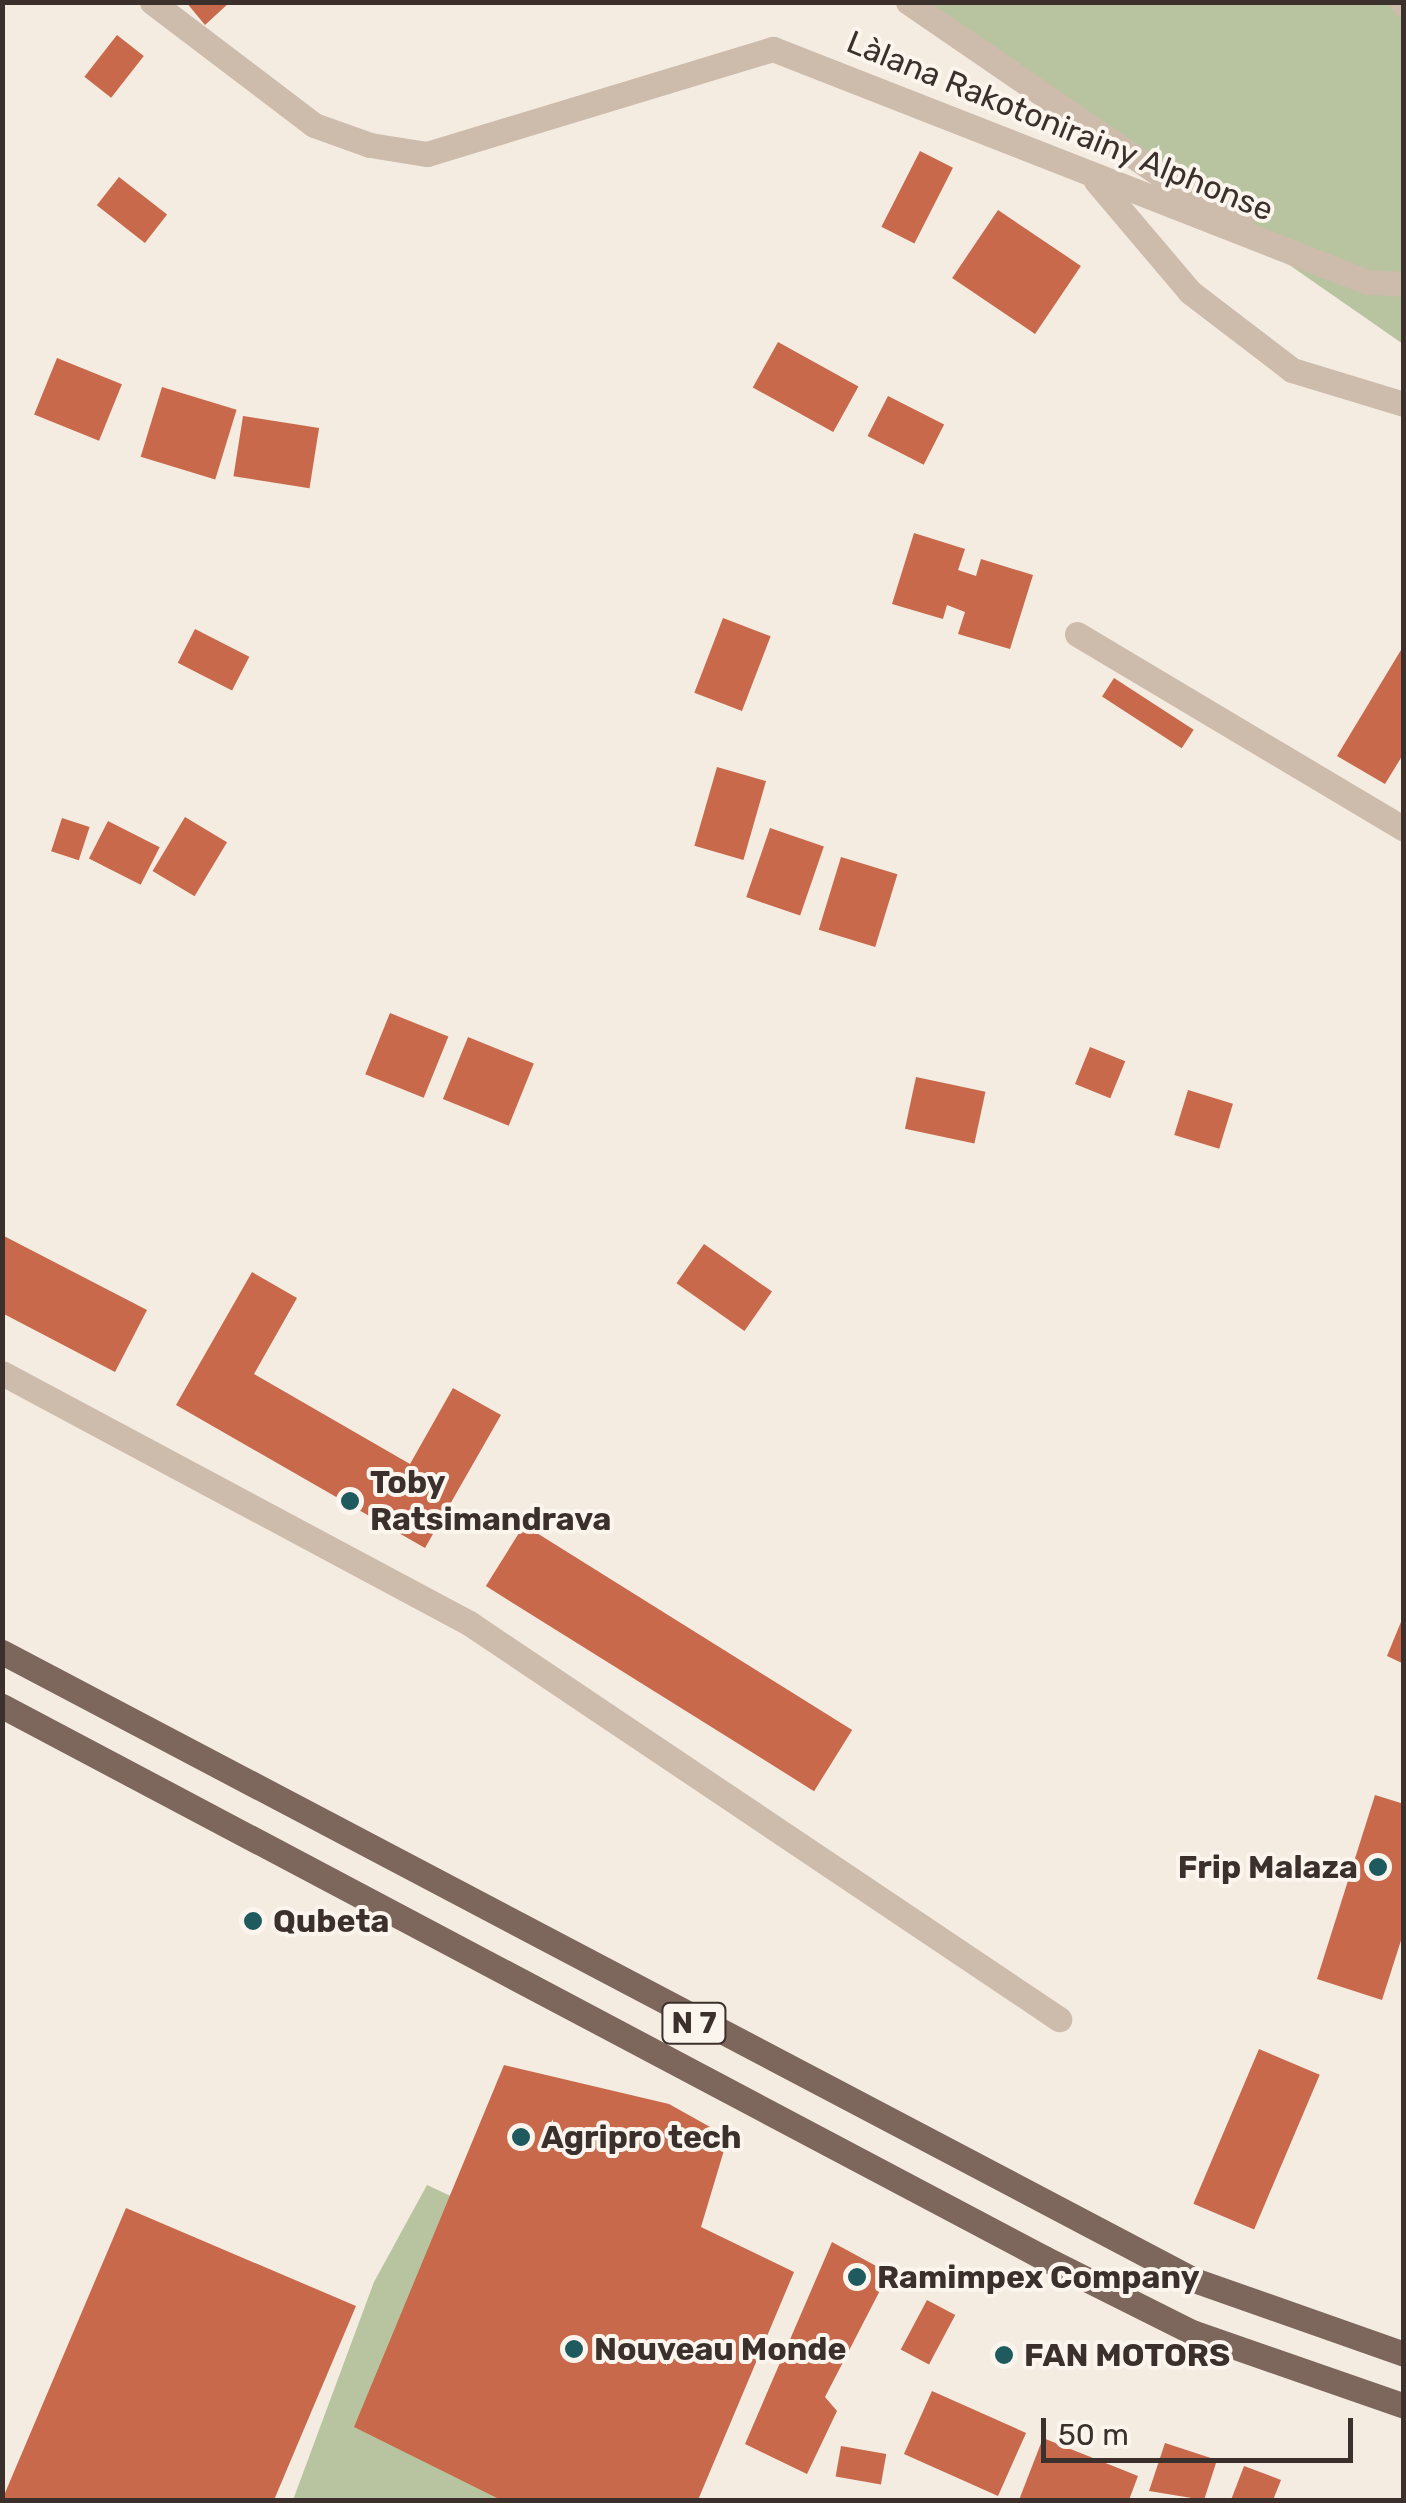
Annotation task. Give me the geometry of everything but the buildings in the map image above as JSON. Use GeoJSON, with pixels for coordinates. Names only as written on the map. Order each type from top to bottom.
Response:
{"type":"FeatureCollection","features":[{"type":"Feature","properties":{"kind":"main road","name":"N 7"},"geometry":{"type":"LineString","coordinates":[[2,1652],[1194,2280],[1404,2354]]}},
{"type":"Feature","properties":{"kind":"main road","name":"N 7"},"geometry":{"type":"LineString","coordinates":[[2,1706],[1044,2258],[1192,2332],[1404,2406]]}},
{"type":"Feature","properties":{"kind":"street","name":"Làlana Rakotonirainy Alphonse"},"geometry":{"type":"LineString","coordinates":[[152,2],[314,125],[370,145],[427,154],[773,49],[1342,272]]}},
{"type":"Feature","properties":{"kind":"street"},"geometry":{"type":"LineString","coordinates":[[908,2],[1168,180],[1342,272],[1404,284]]}},
{"type":"Feature","properties":{"kind":"street"},"geometry":{"type":"LineString","coordinates":[[1092,177],[1190,292],[1292,370],[1404,404]]}},
{"type":"Feature","properties":{"kind":"street"},"geometry":{"type":"LineString","coordinates":[[1076,634],[1404,829]]}},
{"type":"Feature","properties":{"kind":"street"},"geometry":{"type":"LineString","coordinates":[[2,1373],[469,1623],[1059,2019]]}},
{"type":"Feature","properties":{"kind":"green space"},"geometry":{"type":"Polygon","coordinates":[[[906,3],[1403,3],[1403,344],[1012,72],[906,3]]]}},
{"type":"Feature","properties":{"kind":"green space"},"geometry":{"type":"Polygon","coordinates":[[[427,2185],[561,2247],[598,2409],[578,2500],[293,2500],[374,2282],[427,2185]]]}},
{"type":"Feature","properties":{"kind":"place","name":"Toby Ratsimandrava"},"geometry":{"type":"Point","coordinates":[350,1501]}},
{"type":"Feature","properties":{"kind":"place","name":"Frip Malaza"},"geometry":{"type":"Point","coordinates":[1378,1867]}},
{"type":"Feature","properties":{"kind":"place","name":"Qubeta"},"geometry":{"type":"Point","coordinates":[253,1921]}},
{"type":"Feature","properties":{"kind":"place","name":"Agripro tech"},"geometry":{"type":"Point","coordinates":[521,2137]}},
{"type":"Feature","properties":{"kind":"place","name":"Ramimpex Company"},"geometry":{"type":"Point","coordinates":[857,2277]}},
{"type":"Feature","properties":{"kind":"place","name":"Nouveau Monde"},"geometry":{"type":"Point","coordinates":[574,2349]}},
{"type":"Feature","properties":{"kind":"place","name":"FAN MOTORS"},"geometry":{"type":"Point","coordinates":[1004,2355]}}]}
